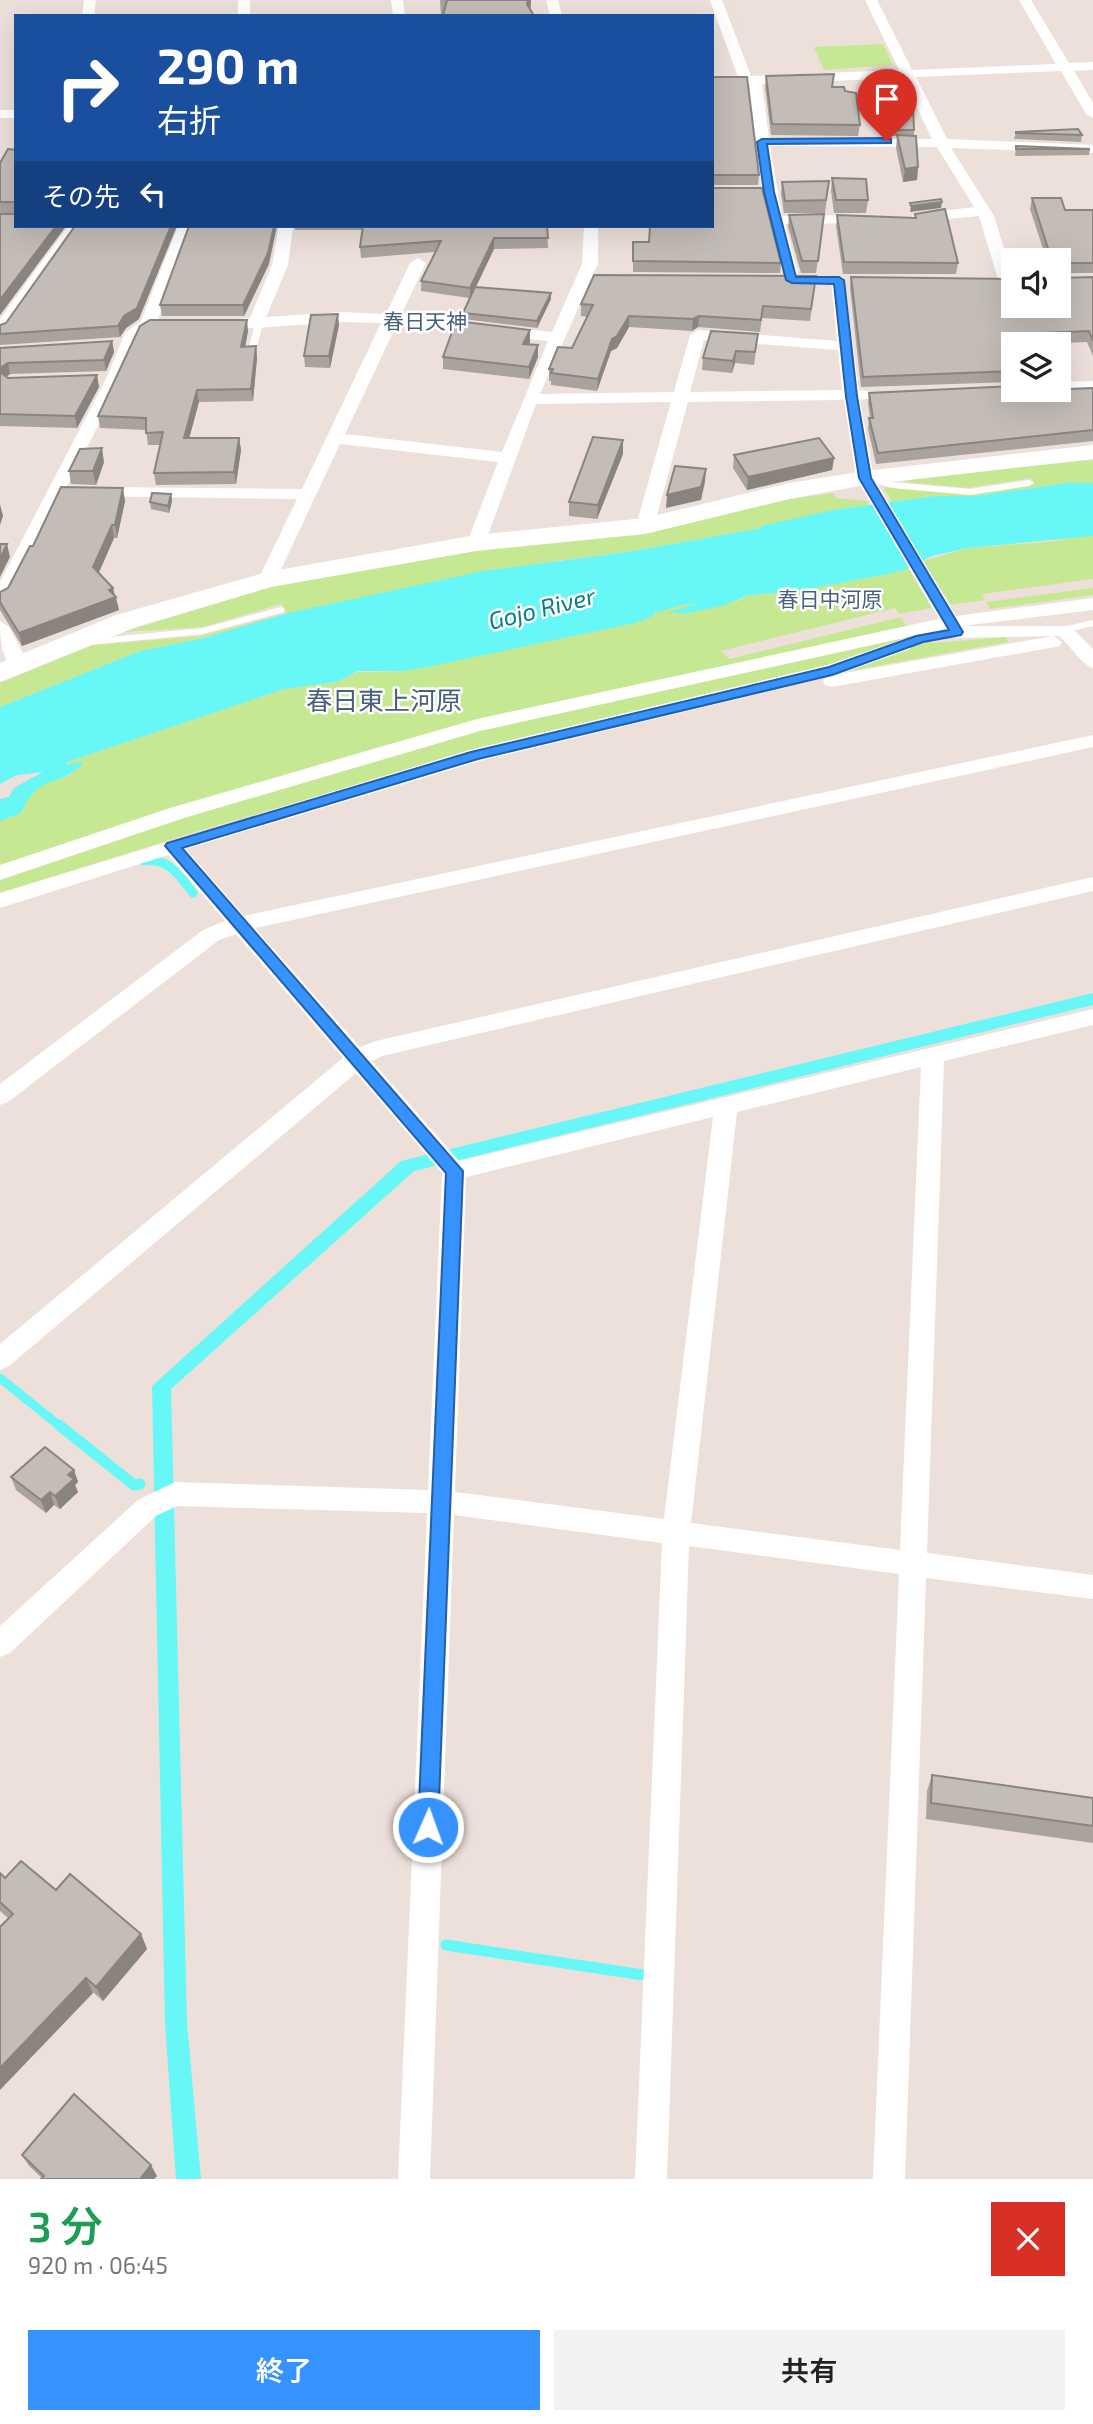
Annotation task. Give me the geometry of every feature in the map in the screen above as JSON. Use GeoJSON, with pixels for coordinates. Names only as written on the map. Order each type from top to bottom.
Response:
{"type":"FeatureCollection","features":[{"type":"Feature","properties":{"kind":"main road"},"geometry":{"type":"LineString","coordinates":[[10,669],[126,621],[267,580],[476,543],[645,526],[789,491],[1093,452]]}},
{"type":"Feature","properties":{"kind":"street"},"geometry":{"type":"LineString","coordinates":[[716,0],[751,80],[762,142],[764,192],[776,220],[791,280]]}},
{"type":"Feature","properties":{"kind":"street"},"geometry":{"type":"LineString","coordinates":[[872,0],[942,144],[985,211],[1001,268]]}},
{"type":"Feature","properties":{"kind":"street"},"geometry":{"type":"LineString","coordinates":[[1024,0],[1093,114]]}},
{"type":"Feature","properties":{"kind":"street"},"geometry":{"type":"LineString","coordinates":[[714,82],[1093,66]]}},
{"type":"Feature","properties":{"kind":"street"},"geometry":{"type":"LineString","coordinates":[[762,142],[801,140],[1093,149]]}},
{"type":"Feature","properties":{"kind":"street"},"geometry":{"type":"LineString","coordinates":[[776,220],[889,219],[985,211]]}},
{"type":"Feature","properties":{"kind":"street"},"geometry":{"type":"LineString","coordinates":[[0,330],[19,294],[73,228]]}},
{"type":"Feature","properties":{"kind":"street"},"geometry":{"type":"LineString","coordinates":[[148,324],[184,228]]}},
{"type":"Feature","properties":{"kind":"street"},"geometry":{"type":"LineString","coordinates":[[257,323],[280,265],[286,228]]}},
{"type":"Feature","properties":{"kind":"street"},"geometry":{"type":"LineString","coordinates":[[476,543],[530,399],[590,264],[591,228]]}},
{"type":"Feature","properties":{"kind":"street"},"geometry":{"type":"LineString","coordinates":[[267,580],[418,263]]}},
{"type":"Feature","properties":{"kind":"street"},"geometry":{"type":"LineString","coordinates":[[584,279],[634,279]]}},
{"type":"Feature","properties":{"kind":"street"},"geometry":{"type":"LineString","coordinates":[[839,280],[852,396],[868,482],[951,623]]}},
{"type":"Feature","properties":{"kind":"street"},"geometry":{"type":"LineString","coordinates":[[0,599],[55,492],[121,345],[132,333],[148,324],[257,323],[342,317],[391,319],[558,337]]}},
{"type":"Feature","properties":{"kind":"street"},"geometry":{"type":"LineString","coordinates":[[645,526],[698,335],[846,346]]}},
{"type":"Feature","properties":{"kind":"street"},"geometry":{"type":"LineString","coordinates":[[1071,387],[1093,386]]}},
{"type":"Feature","properties":{"kind":"street"},"geometry":{"type":"LineString","coordinates":[[530,399],[878,395]]}},
{"type":"Feature","properties":{"kind":"street"},"geometry":{"type":"LineString","coordinates":[[335,438],[508,458]]}},
{"type":"Feature","properties":{"kind":"street"},"geometry":{"type":"LineString","coordinates":[[55,492],[308,494]]}},
{"type":"Feature","properties":{"kind":"street"},"geometry":{"type":"LineString","coordinates":[[0,873],[177,813],[477,725],[951,623],[1093,604]]}},
{"type":"Feature","properties":{"kind":"street"},"geometry":{"type":"LineString","coordinates":[[0,901],[172,846],[476,755],[832,670],[921,638],[951,623],[1068,634],[1093,662]]}},
{"type":"Feature","properties":{"kind":"street"},"geometry":{"type":"LineString","coordinates":[[0,627],[10,669]]}},
{"type":"Feature","properties":{"kind":"street"},"geometry":{"type":"LineString","coordinates":[[787,680],[838,681],[1068,634]]}},
{"type":"Feature","properties":{"kind":"street"},"geometry":{"type":"LineString","coordinates":[[0,1096],[211,935],[240,924],[1093,740]]}},
{"type":"Feature","properties":{"kind":"street"},"geometry":{"type":"LineString","coordinates":[[172,846],[445,1160],[441,1502],[414,2179]]}},
{"type":"Feature","properties":{"kind":"street"},"geometry":{"type":"LineString","coordinates":[[0,1359],[357,1059],[376,1049],[1093,884]]}},
{"type":"Feature","properties":{"kind":"street"},"geometry":{"type":"LineString","coordinates":[[445,1160],[726,1106],[1093,1017]]}},
{"type":"Feature","properties":{"kind":"street"},"geometry":{"type":"LineString","coordinates":[[889,2179],[933,1055]]}},
{"type":"Feature","properties":{"kind":"street"},"geometry":{"type":"LineString","coordinates":[[651,2179],[676,1533],[726,1106]]}},
{"type":"Feature","properties":{"kind":"street"},"geometry":{"type":"LineString","coordinates":[[0,1644],[147,1508],[175,1494],[441,1502],[1093,1587]]}},
{"type":"Feature","properties":{"kind":"lane"},"geometry":{"type":"LineString","coordinates":[[251,351],[257,323]]}},
{"type":"Feature","properties":{"kind":"lane"},"geometry":{"type":"LineString","coordinates":[[868,482],[970,492],[1029,483]]}},
{"type":"Feature","properties":{"kind":"lane"},"geometry":{"type":"LineString","coordinates":[[74,643],[203,631],[281,610]]}},
{"type":"Feature","properties":{"kind":"lane"},"geometry":{"type":"LineString","coordinates":[[1068,634],[1093,623]]}},
{"type":"Feature","properties":{"kind":"green space"},"geometry":{"type":"Polygon","coordinates":[[[883,44],[893,65],[824,70],[814,47],[883,44]]]}},
{"type":"Feature","properties":{"kind":"green space"},"geometry":{"type":"Polygon","coordinates":[[[1093,460],[1093,483],[1066,483],[975,496],[935,496],[892,502],[883,487],[972,494],[1035,484],[1031,478],[968,488],[903,482],[918,477],[1093,460]]]}},
{"type":"Feature","properties":{"kind":"green space"},"geometry":{"type":"Polygon","coordinates":[[[833,493],[836,498],[867,501],[869,505],[833,510],[762,528],[627,552],[555,561],[288,613],[200,639],[140,651],[0,707],[0,683],[93,645],[200,636],[287,613],[281,604],[203,627],[123,632],[274,586],[471,550],[642,533],[790,499],[833,493]]]}},
{"type":"Feature","properties":{"kind":"green space"},"geometry":{"type":"Polygon","coordinates":[[[1093,536],[1093,579],[982,594],[985,600],[951,605],[923,561],[967,548],[1056,541],[1093,536]]]}},
{"type":"Feature","properties":{"kind":"green space"},"geometry":{"type":"Polygon","coordinates":[[[908,568],[932,608],[899,614],[895,608],[721,651],[729,659],[901,617],[906,626],[464,724],[162,812],[0,867],[0,821],[21,813],[28,797],[42,783],[71,775],[67,762],[284,689],[337,682],[358,672],[404,671],[427,667],[693,602],[694,605],[737,601],[749,595],[792,592],[908,568]]]}},
{"type":"Feature","properties":{"kind":"green space"},"geometry":{"type":"Polygon","coordinates":[[[1093,588],[1093,595],[990,609],[986,602],[1093,588]]]}},
{"type":"Feature","properties":{"kind":"green space"},"geometry":{"type":"Polygon","coordinates":[[[915,635],[828,665],[489,746],[198,831],[0,893],[0,878],[187,815],[421,746],[494,727],[915,635]]]}},
{"type":"Feature","properties":{"kind":"green space"},"geometry":{"type":"Polygon","coordinates":[[[1006,637],[1008,642],[848,671],[847,667],[924,640],[933,643],[1006,637]]]}},
{"type":"Feature","properties":{"kind":"water","name":"Gojo River"},"geometry":{"type":"Polygon","coordinates":[[[1066,483],[1093,483],[1093,536],[967,548],[932,556],[904,570],[887,574],[792,592],[749,595],[722,606],[687,613],[667,613],[695,604],[686,604],[654,613],[653,616],[635,623],[427,667],[404,671],[358,671],[337,682],[284,689],[67,762],[67,765],[81,762],[82,765],[34,792],[21,813],[0,821],[0,799],[9,797],[14,788],[43,772],[17,775],[0,784],[0,707],[140,651],[200,639],[288,613],[483,571],[627,552],[762,528],[761,526],[833,510],[935,496],[975,496],[1066,483]]]}},
{"type":"Feature","properties":{"kind":"water"},"geometry":{"type":"Polygon","coordinates":[[[1093,993],[1093,1005],[414,1171],[171,1389],[187,2023],[201,2179],[176,2179],[165,2023],[152,1386],[401,1161],[1093,993]]]}},
{"type":"Feature","properties":{"kind":"building"},"geometry":{"type":"Polygon","coordinates":[[[447,0],[528,0],[527,4],[533,14],[444,14],[447,0]]]}},
{"type":"Feature","properties":{"kind":"building"},"geometry":{"type":"Polygon","coordinates":[[[834,74],[832,87],[844,87],[845,91],[856,93],[860,125],[772,124],[766,76],[834,74]]]}},
{"type":"Feature","properties":{"kind":"building"},"geometry":{"type":"Polygon","coordinates":[[[714,77],[747,77],[759,175],[714,175],[714,77]]]}},
{"type":"Feature","properties":{"kind":"building"},"geometry":{"type":"Polygon","coordinates":[[[913,106],[914,130],[894,130],[889,107],[913,106]]]}},
{"type":"Feature","properties":{"kind":"building"},"geometry":{"type":"Polygon","coordinates":[[[1078,129],[1082,135],[1016,133],[1016,132],[1078,129]]]}},
{"type":"Feature","properties":{"kind":"building"},"geometry":{"type":"Polygon","coordinates":[[[897,135],[916,136],[918,167],[905,169],[897,135]]]}},
{"type":"Feature","properties":{"kind":"building"},"geometry":{"type":"Polygon","coordinates":[[[1016,146],[1090,149],[1016,149],[1016,146]]]}},
{"type":"Feature","properties":{"kind":"building"},"geometry":{"type":"Polygon","coordinates":[[[8,149],[14,150],[14,202],[0,202],[0,163],[8,149]]]}},
{"type":"Feature","properties":{"kind":"building"},"geometry":{"type":"Polygon","coordinates":[[[832,178],[866,179],[868,200],[836,200],[832,178]]]}},
{"type":"Feature","properties":{"kind":"building"},"geometry":{"type":"Polygon","coordinates":[[[829,181],[826,200],[785,201],[782,182],[829,181]]]}},
{"type":"Feature","properties":{"kind":"building"},"geometry":{"type":"Polygon","coordinates":[[[714,188],[762,188],[781,263],[633,261],[633,242],[649,242],[650,228],[714,228],[714,188]]]}},
{"type":"Feature","properties":{"kind":"building"},"geometry":{"type":"Polygon","coordinates":[[[1032,198],[1061,198],[1065,210],[1093,210],[1093,263],[1071,263],[1071,248],[1048,248],[1032,198]]]}},
{"type":"Feature","properties":{"kind":"building"},"geometry":{"type":"Polygon","coordinates":[[[941,199],[942,202],[911,206],[910,203],[941,199]]]}},
{"type":"Feature","properties":{"kind":"building"},"geometry":{"type":"Polygon","coordinates":[[[945,209],[958,263],[844,262],[837,215],[916,218],[915,214],[945,209]]]}},
{"type":"Feature","properties":{"kind":"building"},"geometry":{"type":"Polygon","coordinates":[[[0,214],[14,214],[14,228],[54,228],[0,300],[0,214]]]}},
{"type":"Feature","properties":{"kind":"building"},"geometry":{"type":"Polygon","coordinates":[[[824,214],[818,261],[802,261],[789,215],[824,214]]]}},
{"type":"Feature","properties":{"kind":"building"},"geometry":{"type":"Polygon","coordinates":[[[74,228],[170,228],[137,308],[124,316],[118,326],[0,334],[0,325],[6,323],[74,228]]]}},
{"type":"Feature","properties":{"kind":"building"},"geometry":{"type":"Polygon","coordinates":[[[188,228],[274,228],[268,253],[243,305],[160,305],[188,228]]]}},
{"type":"Feature","properties":{"kind":"building"},"geometry":{"type":"Polygon","coordinates":[[[363,228],[547,228],[548,238],[494,238],[470,288],[421,281],[441,241],[360,247],[363,228]]]}},
{"type":"Feature","properties":{"kind":"building"},"geometry":{"type":"Polygon","coordinates":[[[594,275],[816,276],[811,309],[763,306],[761,320],[699,316],[693,319],[629,316],[617,336],[612,339],[598,379],[551,373],[553,369],[549,369],[558,347],[572,348],[593,305],[581,304],[594,275]]]}},
{"type":"Feature","properties":{"kind":"building"},"geometry":{"type":"Polygon","coordinates":[[[851,277],[1001,279],[1001,318],[1071,318],[1071,278],[1093,277],[1093,341],[1089,331],[1001,332],[1001,371],[863,377],[851,277]]]}},
{"type":"Feature","properties":{"kind":"building"},"geometry":{"type":"Polygon","coordinates":[[[475,287],[551,293],[537,321],[463,313],[475,287]]]}},
{"type":"Feature","properties":{"kind":"building"},"geometry":{"type":"Polygon","coordinates":[[[338,314],[329,356],[304,356],[311,315],[338,314]]]}},
{"type":"Feature","properties":{"kind":"building"},"geometry":{"type":"Polygon","coordinates":[[[150,320],[247,320],[241,347],[256,346],[251,389],[197,390],[184,438],[239,438],[234,472],[154,473],[163,432],[146,433],[146,418],[98,416],[140,326],[150,320]]]}},
{"type":"Feature","properties":{"kind":"building"},"geometry":{"type":"Polygon","coordinates":[[[456,321],[530,330],[523,344],[538,345],[529,367],[443,357],[456,321]]]}},
{"type":"Feature","properties":{"kind":"building"},"geometry":{"type":"Polygon","coordinates":[[[711,331],[758,334],[755,352],[736,351],[733,361],[703,358],[711,331]]]}},
{"type":"Feature","properties":{"kind":"building"},"geometry":{"type":"Polygon","coordinates":[[[112,341],[104,360],[8,363],[0,368],[0,348],[112,341]]]}},
{"type":"Feature","properties":{"kind":"building"},"geometry":{"type":"Polygon","coordinates":[[[0,372],[8,378],[97,375],[75,416],[0,414],[0,372]]]}},
{"type":"Feature","properties":{"kind":"building"},"geometry":{"type":"Polygon","coordinates":[[[1001,387],[1001,402],[1071,402],[1071,389],[1093,388],[1093,430],[878,453],[869,418],[873,418],[869,393],[1001,387]]]}},
{"type":"Feature","properties":{"kind":"building"},"geometry":{"type":"Polygon","coordinates":[[[593,437],[623,440],[598,505],[569,502],[593,437]]]}},
{"type":"Feature","properties":{"kind":"building"},"geometry":{"type":"Polygon","coordinates":[[[819,438],[834,458],[748,477],[734,455],[819,438]]]}},
{"type":"Feature","properties":{"kind":"building"},"geometry":{"type":"Polygon","coordinates":[[[102,448],[93,471],[69,471],[80,449],[102,448]]]}},
{"type":"Feature","properties":{"kind":"building"},"geometry":{"type":"Polygon","coordinates":[[[675,466],[706,469],[701,487],[667,495],[675,466]]]}},
{"type":"Feature","properties":{"kind":"building"},"geometry":{"type":"Polygon","coordinates":[[[61,487],[123,488],[115,525],[112,525],[93,567],[113,588],[109,590],[116,597],[19,633],[0,602],[0,592],[8,588],[30,546],[33,546],[61,487]]]}},
{"type":"Feature","properties":{"kind":"building"},"geometry":{"type":"Polygon","coordinates":[[[152,493],[171,494],[168,506],[150,502],[152,493]]]}},
{"type":"Feature","properties":{"kind":"building"},"geometry":{"type":"Polygon","coordinates":[[[0,544],[7,544],[0,559],[0,544]]]}},
{"type":"Feature","properties":{"kind":"building"},"geometry":{"type":"Polygon","coordinates":[[[45,1447],[74,1470],[68,1475],[74,1479],[55,1496],[50,1492],[41,1500],[11,1477],[45,1447]]]}},
{"type":"Feature","properties":{"kind":"building"},"geometry":{"type":"Polygon","coordinates":[[[932,1775],[1093,1798],[1093,1826],[931,1803],[932,1775]]]}},
{"type":"Feature","properties":{"kind":"building"},"geometry":{"type":"Polygon","coordinates":[[[21,1861],[56,1890],[70,1874],[141,1934],[96,1987],[86,1978],[0,2068],[0,1927],[13,1914],[0,1902],[0,1873],[5,1878],[21,1861]]]}},
{"type":"Feature","properties":{"kind":"building"},"geometry":{"type":"Polygon","coordinates":[[[74,2094],[151,2165],[140,2179],[41,2179],[44,2176],[22,2155],[74,2094]]]}},
{"type":"Feature","properties":{"kind":"waterway"},"geometry":{"type":"LineString","coordinates":[[144,861],[167,865],[193,893]]}},
{"type":"Feature","properties":{"kind":"waterway"},"geometry":{"type":"LineString","coordinates":[[0,1378],[61,1427]]}},
{"type":"Feature","properties":{"kind":"waterway"},"geometry":{"type":"LineString","coordinates":[[59,1425],[134,1485],[140,1484]]}},
{"type":"Feature","properties":{"kind":"waterway"},"geometry":{"type":"LineString","coordinates":[[446,1945],[643,1975]]}},
{"type":"Feature","properties":{"kind":"district","name":"春日天神"},"geometry":{"type":"Point","coordinates":[425,322]}},
{"type":"Feature","properties":{"kind":"district","name":"春日中河原"},"geometry":{"type":"Point","coordinates":[830,600]}},
{"type":"Feature","properties":{"kind":"district","name":"春日東上河原"},"geometry":{"type":"Point","coordinates":[384,701]}},
{"type":"Feature","properties":{"kind":"route"},"geometry":{"type":"LineString","coordinates":[[428,1827],[454,1171],[172,846],[476,755],[832,670],[921,638],[957,632],[865,478],[852,396],[839,280],[792,280],[769,192],[762,142],[887,141]]}}]}
